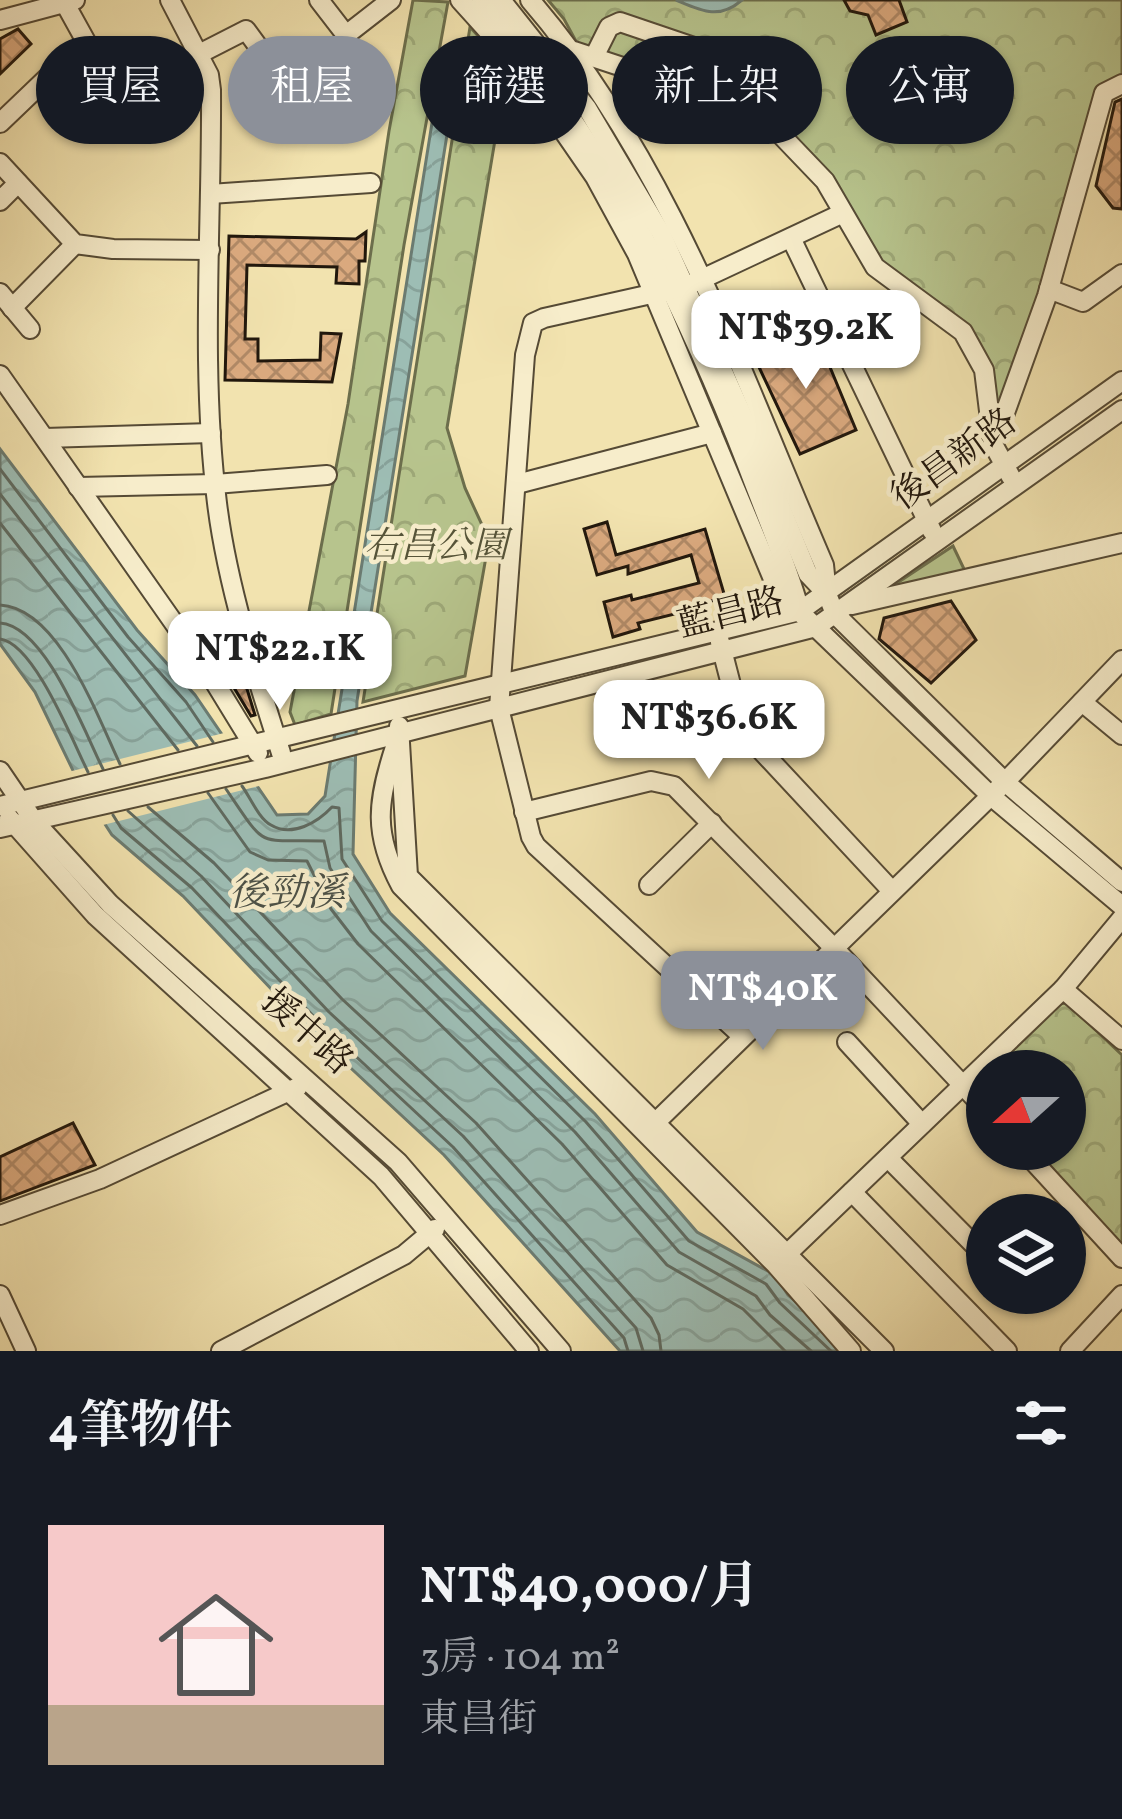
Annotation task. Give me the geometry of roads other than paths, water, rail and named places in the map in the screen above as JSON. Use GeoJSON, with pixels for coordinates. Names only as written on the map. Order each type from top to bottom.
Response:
{"type":"FeatureCollection","features":[{"type":"Feature","properties":{"kind":"street"},"geometry":{"type":"LineString","coordinates":[[170,0],[189,36]]}},
{"type":"Feature","properties":{"kind":"street"},"geometry":{"type":"LineString","coordinates":[[319,0],[346,35]]}},
{"type":"Feature","properties":{"kind":"street"},"geometry":{"type":"LineString","coordinates":[[204,51],[246,30],[268,60],[334,77],[346,35],[391,0]]}},
{"type":"Feature","properties":{"kind":"street"},"geometry":{"type":"LineString","coordinates":[[460,0],[514,61],[680,287]]}},
{"type":"Feature","properties":{"kind":"street"},"geometry":{"type":"LineString","coordinates":[[481,0],[577,121],[680,287],[712,433],[778,591],[1122,906]]}},
{"type":"Feature","properties":{"kind":"street"},"geometry":{"type":"LineString","coordinates":[[501,0],[587,108],[640,196],[680,287],[824,565],[827,594],[998,789],[1122,882]]}},
{"type":"Feature","properties":{"kind":"street"},"geometry":{"type":"LineString","coordinates":[[530,0],[561,36]]}},
{"type":"Feature","properties":{"kind":"street"},"geometry":{"type":"LineString","coordinates":[[0,20],[29,6],[68,2],[85,36]]}},
{"type":"Feature","properties":{"kind":"street"},"geometry":{"type":"LineString","coordinates":[[594,57],[609,27],[620,22],[661,36]]}},
{"type":"Feature","properties":{"kind":"street"},"geometry":{"type":"LineString","coordinates":[[588,55],[612,63]]}},
{"type":"Feature","properties":{"kind":"street"},"geometry":{"type":"LineString","coordinates":[[204,69],[211,89],[215,484],[223,546],[277,741],[268,767]]}},
{"type":"Feature","properties":{"kind":"street"},"geometry":{"type":"LineString","coordinates":[[588,73],[634,147],[680,287],[800,611]]}},
{"type":"Feature","properties":{"kind":"street"},"geometry":{"type":"LineString","coordinates":[[994,444],[1049,289],[1104,92],[1122,84]]}},
{"type":"Feature","properties":{"kind":"street"},"geometry":{"type":"LineString","coordinates":[[0,123],[36,89]]}},
{"type":"Feature","properties":{"kind":"street"},"geometry":{"type":"LineString","coordinates":[[789,144],[825,182],[875,267],[962,332],[987,377],[994,444],[1017,485]]}},
{"type":"Feature","properties":{"kind":"street"},"geometry":{"type":"LineString","coordinates":[[0,163],[75,244],[210,250]]}},
{"type":"Feature","properties":{"kind":"street"},"geometry":{"type":"LineString","coordinates":[[0,200],[18,183]]}},
{"type":"Feature","properties":{"kind":"street"},"geometry":{"type":"LineString","coordinates":[[210,194],[371,183]]}},
{"type":"Feature","properties":{"kind":"street"},"geometry":{"type":"LineString","coordinates":[[742,1036],[536,846],[524,812],[499,708],[525,355],[533,323],[680,287],[842,213]]}},
{"type":"Feature","properties":{"kind":"street"},"geometry":{"type":"LineString","coordinates":[[791,238],[926,523],[939,540]]}},
{"type":"Feature","properties":{"kind":"street"},"geometry":{"type":"LineString","coordinates":[[30,328],[6,300],[75,244]]}},
{"type":"Feature","properties":{"kind":"street"},"geometry":{"type":"LineString","coordinates":[[1049,289],[1083,302],[1122,274]]}},
{"type":"Feature","properties":{"kind":"street"},"geometry":{"type":"LineString","coordinates":[[0,375],[209,673],[249,748],[268,767]]}},
{"type":"Feature","properties":{"kind":"street","name":"後昌新路"},"geometry":{"type":"LineString","coordinates":[[827,594],[1122,381]]}},
{"type":"Feature","properties":{"kind":"street","name":"後昌新路"},"geometry":{"type":"LineString","coordinates":[[842,610],[1122,410]]}},
{"type":"Feature","properties":{"kind":"street"},"geometry":{"type":"LineString","coordinates":[[45,439],[211,433]]}},
{"type":"Feature","properties":{"kind":"street"},"geometry":{"type":"LineString","coordinates":[[517,484],[712,433]]}},
{"type":"Feature","properties":{"kind":"street"},"geometry":{"type":"LineString","coordinates":[[78,487],[327,475]]}},
{"type":"Feature","properties":{"kind":"street","name":"藍昌路"},"geometry":{"type":"LineString","coordinates":[[277,741],[503,684],[816,627],[842,610],[1122,544]]}},
{"type":"Feature","properties":{"kind":"street","name":"藍昌路"},"geometry":{"type":"LineString","coordinates":[[268,767],[499,708],[720,641],[800,611],[827,594]]}},
{"type":"Feature","properties":{"kind":"street"},"geometry":{"type":"LineString","coordinates":[[720,641],[742,730],[892,890]]}},
{"type":"Feature","properties":{"kind":"street"},"geometry":{"type":"LineString","coordinates":[[656,1122],[998,789],[1122,660]]}},
{"type":"Feature","properties":{"kind":"street"},"geometry":{"type":"LineString","coordinates":[[1082,702],[1122,735]]}},
{"type":"Feature","properties":{"kind":"street"},"geometry":{"type":"LineString","coordinates":[[398,709],[408,876],[884,1351]]}},
{"type":"Feature","properties":{"kind":"street"},"geometry":{"type":"LineString","coordinates":[[400,734],[383,783],[379,826],[383,854],[401,886],[776,1265],[851,1351]]}},
{"type":"Feature","properties":{"kind":"street"},"geometry":{"type":"LineString","coordinates":[[5,804],[277,741]]}},
{"type":"Feature","properties":{"kind":"street"},"geometry":{"type":"LineString","coordinates":[[6,826],[268,767]]}},
{"type":"Feature","properties":{"kind":"street","name":"援中路"},"geometry":{"type":"LineString","coordinates":[[0,771],[6,826],[95,914],[381,1175],[529,1351]]}},
{"type":"Feature","properties":{"kind":"street"},"geometry":{"type":"LineString","coordinates":[[524,812],[651,781],[674,786],[966,1088]]}},
{"type":"Feature","properties":{"kind":"street","name":"援中路"},"geometry":{"type":"LineString","coordinates":[[5,804],[34,821],[110,904],[398,1162],[561,1351]]}},
{"type":"Feature","properties":{"kind":"street"},"geometry":{"type":"LineString","coordinates":[[649,885],[712,823]]}},
{"type":"Feature","properties":{"kind":"street"},"geometry":{"type":"LineString","coordinates":[[788,1255],[1063,989],[1122,918]]}},
{"type":"Feature","properties":{"kind":"street"},"geometry":{"type":"LineString","coordinates":[[1063,989],[1122,1040]]}},
{"type":"Feature","properties":{"kind":"street"},"geometry":{"type":"LineString","coordinates":[[847,1042],[922,1124]]}},
{"type":"Feature","properties":{"kind":"street"},"geometry":{"type":"LineString","coordinates":[[0,1215],[81,1187],[292,1093],[307,1078]]}},
{"type":"Feature","properties":{"kind":"street"},"geometry":{"type":"LineString","coordinates":[[887,1158],[966,1237]]}},
{"type":"Feature","properties":{"kind":"street"},"geometry":{"type":"LineString","coordinates":[[1041,1170],[1122,1258]]}},
{"type":"Feature","properties":{"kind":"street"},"geometry":{"type":"LineString","coordinates":[[852,1192],[1007,1351]]}},
{"type":"Feature","properties":{"kind":"street"},"geometry":{"type":"LineString","coordinates":[[221,1351],[404,1256],[446,1219]]}},
{"type":"Feature","properties":{"kind":"street"},"geometry":{"type":"LineString","coordinates":[[0,1295],[26,1351]]}},
{"type":"Feature","properties":{"kind":"street"},"geometry":{"type":"LineString","coordinates":[[1083,1346],[1122,1295]]}},
{"type":"Feature","properties":{"kind":"water"},"geometry":{"type":"Polygon","coordinates":[[[676,0],[742,0],[718,12],[676,0]]]}},
{"type":"Feature","properties":{"kind":"water","name":"後勁溪"},"geometry":{"type":"Polygon","coordinates":[[[429,144],[446,144],[357,701],[353,854],[390,913],[595,1114],[697,1232],[775,1275],[788,1295],[846,1351],[620,1351],[444,1155],[311,1031],[183,896],[112,835],[81,787],[35,692],[0,644],[0,449],[137,630],[195,695],[277,815],[308,814],[325,796],[429,144]]]}},
{"type":"Feature","properties":{"kind":"park label","name":"右昌公園"},"geometry":{"type":"Point","coordinates":[436,548]}}]}
